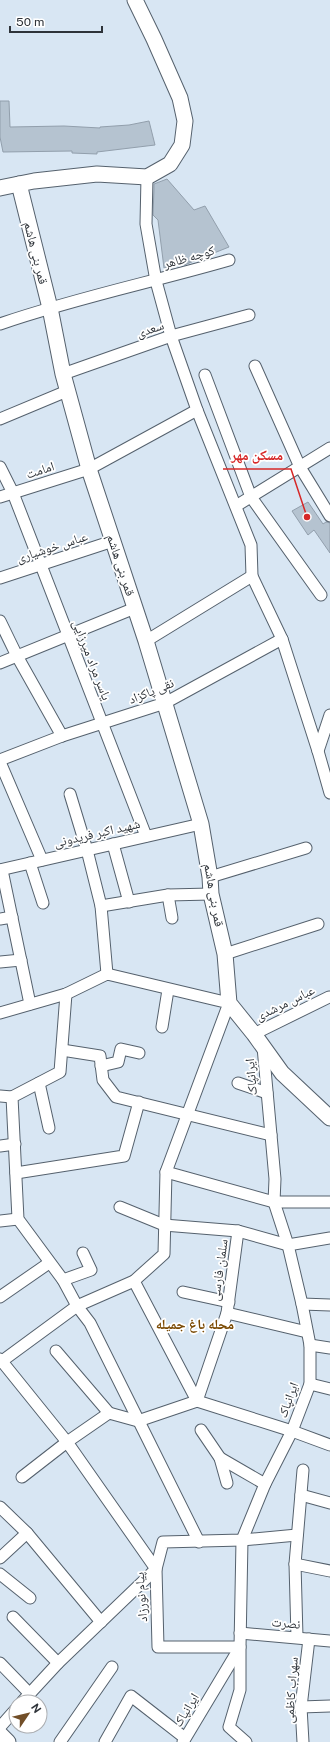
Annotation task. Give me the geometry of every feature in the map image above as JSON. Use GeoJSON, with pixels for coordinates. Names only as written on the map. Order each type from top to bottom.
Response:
{"type":"FeatureCollection","features":[{"type":"Feature","properties":{"kind":"street"},"geometry":{"type":"LineString","coordinates":[[0,188],[34,181],[97,174],[147,177],[170,164],[182,145],[185,121],[180,98],[135,0]]}},
{"type":"Feature","properties":{"kind":"street"},"geometry":{"type":"LineString","coordinates":[[147,177],[146,224],[156,281],[171,336],[197,410],[251,545],[252,576],[282,639],[330,793]]}},
{"type":"Feature","properties":{"kind":"street","name":"قمر بنی هاشم"},"geometry":{"type":"LineString","coordinates":[[19,184],[50,308],[67,391],[89,469],[146,641],[201,824],[212,894],[225,954],[229,1003]]}},
{"type":"Feature","properties":{"kind":"street","name":"کوچه ظاهر"},"geometry":{"type":"LineString","coordinates":[[0,323],[229,260]]}},
{"type":"Feature","properties":{"kind":"street","name":"سعدی"},"geometry":{"type":"LineString","coordinates":[[63,374],[171,336],[249,315]]}},
{"type":"Feature","properties":{"kind":"street"},"geometry":{"type":"LineString","coordinates":[[255,366],[300,467],[330,516]]}},
{"type":"Feature","properties":{"kind":"street"},"geometry":{"type":"LineString","coordinates":[[206,375],[251,496],[321,595]]}},
{"type":"Feature","properties":{"kind":"street"},"geometry":{"type":"LineString","coordinates":[[0,419],[67,391]]}},
{"type":"Feature","properties":{"kind":"street","name":"امامت"},"geometry":{"type":"LineString","coordinates":[[0,497],[89,469],[197,410]]}},
{"type":"Feature","properties":{"kind":"street"},"geometry":{"type":"LineString","coordinates":[[236,506],[329,451]]}},
{"type":"Feature","properties":{"kind":"street","name":"یاسر مراد میرزایی"},"geometry":{"type":"LineString","coordinates":[[0,467],[13,493],[101,724],[146,836]]}},
{"type":"Feature","properties":{"kind":"street","name":"عباس خوشیاری"},"geometry":{"type":"LineString","coordinates":[[0,578],[113,541]]}},
{"type":"Feature","properties":{"kind":"street"},"geometry":{"type":"LineString","coordinates":[[146,641],[252,576]]}},
{"type":"Feature","properties":{"kind":"street"},"geometry":{"type":"LineString","coordinates":[[0,663],[135,608]]}},
{"type":"Feature","properties":{"kind":"street"},"geometry":{"type":"LineString","coordinates":[[0,621],[17,656],[62,736]]}},
{"type":"Feature","properties":{"kind":"street","name":"نقی پاکزاد"},"geometry":{"type":"LineString","coordinates":[[0,761],[62,736],[165,703],[282,639]]}},
{"type":"Feature","properties":{"kind":"street"},"geometry":{"type":"LineString","coordinates":[[318,751],[330,715]]}},
{"type":"Feature","properties":{"kind":"street"},"geometry":{"type":"LineString","coordinates":[[0,761],[42,860]]}},
{"type":"Feature","properties":{"kind":"street"},"geometry":{"type":"LineString","coordinates":[[70,794],[87,850],[101,906],[106,974]]}},
{"type":"Feature","properties":{"kind":"street","name":"شهید اکبر فریدونی"},"geometry":{"type":"LineString","coordinates":[[1,870],[201,824]]}},
{"type":"Feature","properties":{"kind":"street"},"geometry":{"type":"LineString","coordinates":[[114,844],[129,902]]}},
{"type":"Feature","properties":{"kind":"street"},"geometry":{"type":"LineString","coordinates":[[210,877],[306,848]]}},
{"type":"Feature","properties":{"kind":"street"},"geometry":{"type":"LineString","coordinates":[[30,863],[43,903]]}},
{"type":"Feature","properties":{"kind":"street"},"geometry":{"type":"LineString","coordinates":[[1,870],[30,1004]]}},
{"type":"Feature","properties":{"kind":"street"},"geometry":{"type":"LineString","coordinates":[[101,906],[168,895],[212,894]]}},
{"type":"Feature","properties":{"kind":"street"},"geometry":{"type":"LineString","coordinates":[[168,895],[172,918]]}},
{"type":"Feature","properties":{"kind":"street"},"geometry":{"type":"LineString","coordinates":[[0,919],[12,917]]}},
{"type":"Feature","properties":{"kind":"street"},"geometry":{"type":"LineString","coordinates":[[225,954],[318,924]]}},
{"type":"Feature","properties":{"kind":"street"},"geometry":{"type":"LineString","coordinates":[[0,962],[21,960]]}},
{"type":"Feature","properties":{"kind":"street"},"geometry":{"type":"LineString","coordinates":[[0,1013],[66,994],[106,974],[168,990],[229,1003],[254,1034],[282,1073],[330,1117]]}},
{"type":"Feature","properties":{"kind":"street"},"geometry":{"type":"LineString","coordinates":[[162,1027],[168,990]]}},
{"type":"Feature","properties":{"kind":"street"},"geometry":{"type":"LineString","coordinates":[[0,1096],[12,1097],[60,1072],[66,994]]}},
{"type":"Feature","properties":{"kind":"street","name":"عباس مرشدی"},"geometry":{"type":"LineString","coordinates":[[254,1034],[329,997]]}},
{"type":"Feature","properties":{"kind":"street"},"geometry":{"type":"LineString","coordinates":[[1,1360],[77,1306],[134,1281],[164,1254],[166,1172],[186,1114],[229,1003]]}},
{"type":"Feature","properties":{"kind":"street","name":"ایرانپاک"},"geometry":{"type":"LineString","coordinates":[[184,1740],[240,1647],[242,1540],[265,1484],[292,1431],[310,1384],[310,1345],[302,1304],[288,1245],[274,1202],[275,1179],[263,1046]]}},
{"type":"Feature","properties":{"kind":"street"},"geometry":{"type":"LineString","coordinates":[[101,1066],[118,1062],[121,1049],[139,1053]]}},
{"type":"Feature","properties":{"kind":"street"},"geometry":{"type":"LineString","coordinates":[[62,1050],[100,1056],[102,1080],[116,1097],[271,1135]]}},
{"type":"Feature","properties":{"kind":"street"},"geometry":{"type":"LineString","coordinates":[[40,1083],[49,1128]]}},
{"type":"Feature","properties":{"kind":"street"},"geometry":{"type":"LineString","coordinates":[[238,1083],[267,1093]]}},
{"type":"Feature","properties":{"kind":"street"},"geometry":{"type":"LineString","coordinates":[[12,1097],[18,1219],[63,1280],[77,1306],[90,1323],[199,1542]]}},
{"type":"Feature","properties":{"kind":"street"},"geometry":{"type":"LineString","coordinates":[[16,1173],[124,1156],[139,1102]]}},
{"type":"Feature","properties":{"kind":"street"},"geometry":{"type":"LineString","coordinates":[[0,1146],[15,1144]]}},
{"type":"Feature","properties":{"kind":"street"},"geometry":{"type":"LineString","coordinates":[[166,1172],[274,1202],[330,1202]]}},
{"type":"Feature","properties":{"kind":"street"},"geometry":{"type":"LineString","coordinates":[[120,1207],[164,1225],[238,1231],[288,1245],[330,1238]]}},
{"type":"Feature","properties":{"kind":"street"},"geometry":{"type":"LineString","coordinates":[[0,1221],[18,1219]]}},
{"type":"Feature","properties":{"kind":"street","name":"سلمان فارسی"},"geometry":{"type":"LineString","coordinates":[[197,1401],[227,1313],[238,1231]]}},
{"type":"Feature","properties":{"kind":"street"},"geometry":{"type":"LineString","coordinates":[[63,1280],[91,1270],[83,1253]]}},
{"type":"Feature","properties":{"kind":"street"},"geometry":{"type":"LineString","coordinates":[[0,1297],[49,1262]]}},
{"type":"Feature","properties":{"kind":"street"},"geometry":{"type":"LineString","coordinates":[[134,1281],[197,1401]]}},
{"type":"Feature","properties":{"kind":"street"},"geometry":{"type":"LineString","coordinates":[[183,1292],[229,1302]]}},
{"type":"Feature","properties":{"kind":"street"},"geometry":{"type":"LineString","coordinates":[[302,1304],[330,1305]]}},
{"type":"Feature","properties":{"kind":"street","name":"سلمان فارسی"},"geometry":{"type":"LineString","coordinates":[[227,1313],[307,1332]]}},
{"type":"Feature","properties":{"kind":"street"},"geometry":{"type":"LineString","coordinates":[[310,1345],[330,1348]]}},
{"type":"Feature","properties":{"kind":"street"},"geometry":{"type":"LineString","coordinates":[[56,1351],[109,1413],[138,1421],[197,1401],[330,1444]]}},
{"type":"Feature","properties":{"kind":"street","name":"پیام نورزاد"},"geometry":{"type":"LineString","coordinates":[[1,1360],[67,1442],[156,1569],[158,1647],[240,1647]]}},
{"type":"Feature","properties":{"kind":"street"},"geometry":{"type":"LineString","coordinates":[[310,1384],[330,1389]]}},
{"type":"Feature","properties":{"kind":"street"},"geometry":{"type":"LineString","coordinates":[[22,1477],[67,1442],[109,1413]]}},
{"type":"Feature","properties":{"kind":"street"},"geometry":{"type":"LineString","coordinates":[[201,1430],[220,1458],[227,1483]]}},
{"type":"Feature","properties":{"kind":"street"},"geometry":{"type":"LineString","coordinates":[[220,1458],[265,1484]]}},
{"type":"Feature","properties":{"kind":"street"},"geometry":{"type":"LineString","coordinates":[[297,1637],[295,1564],[303,1470]]}},
{"type":"Feature","properties":{"kind":"street"},"geometry":{"type":"LineString","coordinates":[[301,1495],[330,1503]]}},
{"type":"Feature","properties":{"kind":"street"},"geometry":{"type":"LineString","coordinates":[[0,1507],[27,1533],[101,1622]]}},
{"type":"Feature","properties":{"kind":"street"},"geometry":{"type":"LineString","coordinates":[[0,1558],[27,1533]]}},
{"type":"Feature","properties":{"kind":"street"},"geometry":{"type":"LineString","coordinates":[[30,1694],[58,1663],[156,1569],[163,1542],[242,1540],[297,1535]]}},
{"type":"Feature","properties":{"kind":"street"},"geometry":{"type":"LineString","coordinates":[[295,1564],[330,1571]]}},
{"type":"Feature","properties":{"kind":"street"},"geometry":{"type":"LineString","coordinates":[[0,1574],[30,1598]]}},
{"type":"Feature","properties":{"kind":"street"},"geometry":{"type":"LineString","coordinates":[[13,1617],[58,1663]]}},
{"type":"Feature","properties":{"kind":"street","name":"نصرت"},"geometry":{"type":"LineString","coordinates":[[240,1634],[297,1637],[330,1641]]}},
{"type":"Feature","properties":{"kind":"street","name":"سهراب کاظمی"},"geometry":{"type":"LineString","coordinates":[[303,1742],[302,1706],[309,1639]]}},
{"type":"Feature","properties":{"kind":"street"},"geometry":{"type":"LineString","coordinates":[[240,1647],[240,1690],[229,1727],[246,1742]]}},
{"type":"Feature","properties":{"kind":"street"},"geometry":{"type":"LineString","coordinates":[[0,1663],[23,1694]]}},
{"type":"Feature","properties":{"kind":"street"},"geometry":{"type":"LineString","coordinates":[[60,1742],[112,1667]]}},
{"type":"Feature","properties":{"kind":"street"},"geometry":{"type":"LineString","coordinates":[[105,1742],[131,1696],[184,1740]]}},
{"type":"Feature","properties":{"kind":"street"},"geometry":{"type":"LineString","coordinates":[[302,1706],[330,1706]]}},
{"type":"Feature","properties":{"kind":"street"},"geometry":{"type":"LineString","coordinates":[[0,1727],[8,1718]]}},
{"type":"Feature","properties":{"kind":"street"},"geometry":{"type":"LineString","coordinates":[[0,1734],[8,1742]]}},
{"type":"Feature","properties":{"kind":"building"},"geometry":{"type":"Polygon","coordinates":[[[0,101],[9,101],[10,127],[64,126],[100,128],[149,121],[155,145],[97,152],[97,154],[72,153],[72,151],[3,152],[0,137],[0,101]]]}},
{"type":"Feature","properties":{"kind":"building"},"geometry":{"type":"Polygon","coordinates":[[[167,179],[194,210],[205,206],[229,247],[184,265],[196,260],[164,268],[158,220],[153,215],[154,184],[167,179]]]}},
{"type":"Feature","properties":{"kind":"building"},"geometry":{"type":"Polygon","coordinates":[[[308,502],[323,524],[326,522],[330,523],[330,553],[314,530],[308,535],[292,511],[308,502]]]}},
{"type":"Feature","properties":{"kind":"place","name":"مسکن مهر"},"geometry":{"type":"Point","coordinates":[307,517]}},
{"type":"Feature","properties":{"kind":"district","name":"محله باغ‌ جمیله"},"geometry":{"type":"Point","coordinates":[195,1324]}}]}
